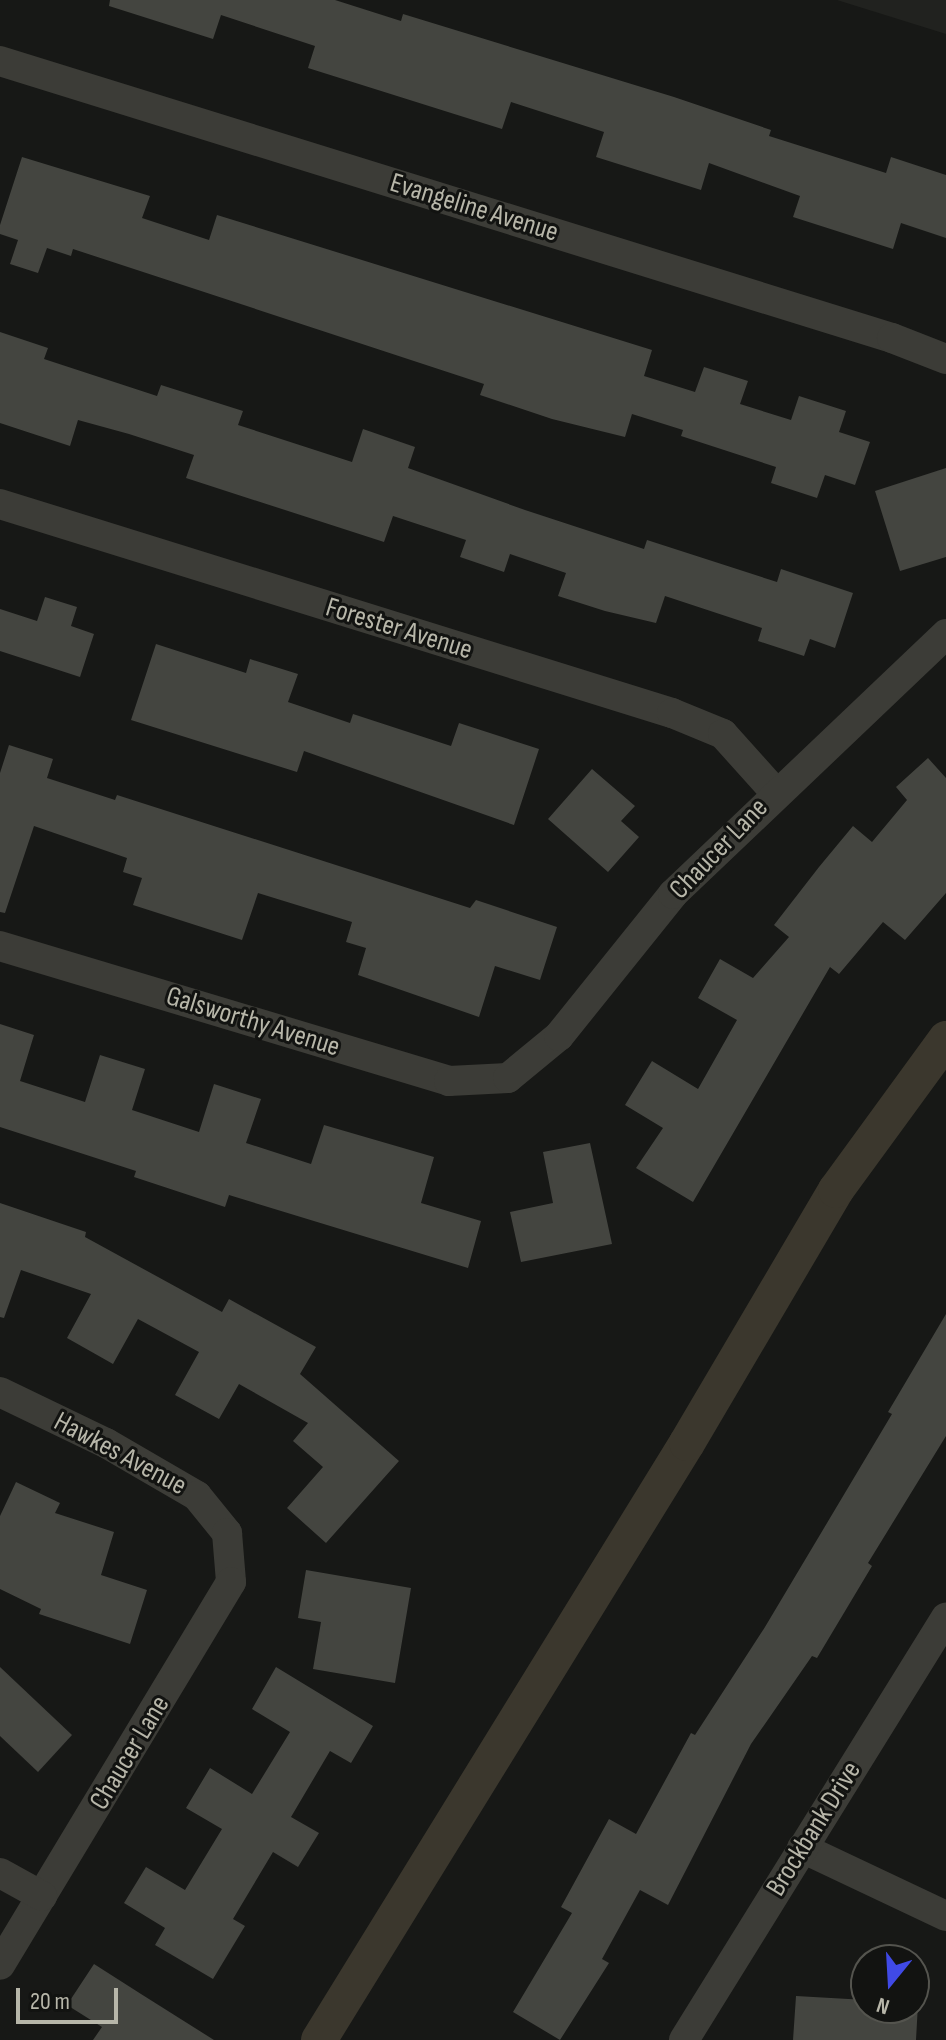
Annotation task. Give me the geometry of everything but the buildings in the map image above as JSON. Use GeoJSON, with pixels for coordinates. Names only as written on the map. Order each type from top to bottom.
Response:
{"type":"FeatureCollection","features":[{"type":"Feature","properties":{"kind":"street","name":"Evangeline Avenue"},"geometry":{"type":"LineString","coordinates":[[0,61],[892,338],[946,359]]}},
{"type":"Feature","properties":{"kind":"street","name":"Forester Avenue"},"geometry":{"type":"LineString","coordinates":[[0,504],[672,713],[723,734],[775,792]]}},
{"type":"Feature","properties":{"kind":"street","name":"Chaucer Lane"},"geometry":{"type":"LineString","coordinates":[[508,1078],[559,1036],[673,894],[775,792],[946,634]]}},
{"type":"Feature","properties":{"kind":"street","name":"Galsworthy Avenue"},"geometry":{"type":"LineString","coordinates":[[0,946],[449,1081],[508,1078]]}},
{"type":"Feature","properties":{"kind":"street","name":"Hawkes Avenue"},"geometry":{"type":"LineString","coordinates":[[0,1392],[106,1443],[197,1496],[227,1533]]}},
{"type":"Feature","properties":{"kind":"street","name":"Chaucer Lane"},"geometry":{"type":"LineString","coordinates":[[0,1965],[231,1582],[227,1533]]}},
{"type":"Feature","properties":{"kind":"street","name":"Brockbank Drive"},"geometry":{"type":"LineString","coordinates":[[684,2040],[946,1618]]}},
{"type":"Feature","properties":{"kind":"street"},"geometry":{"type":"LineString","coordinates":[[802,1848],[946,1916]]}},
{"type":"Feature","properties":{"kind":"street"},"geometry":{"type":"LineString","coordinates":[[0,1873],[42,1896]]}},
{"type":"Feature","properties":{"kind":"shaded area"},"geometry":{"type":"Polygon","coordinates":[[[837,0],[946,0],[946,34],[837,0]]]}},
{"type":"Feature","properties":{"kind":"waterway"},"geometry":{"type":"LineString","coordinates":[[319,2040],[687,1443],[836,1190],[946,1039]]}}]}
